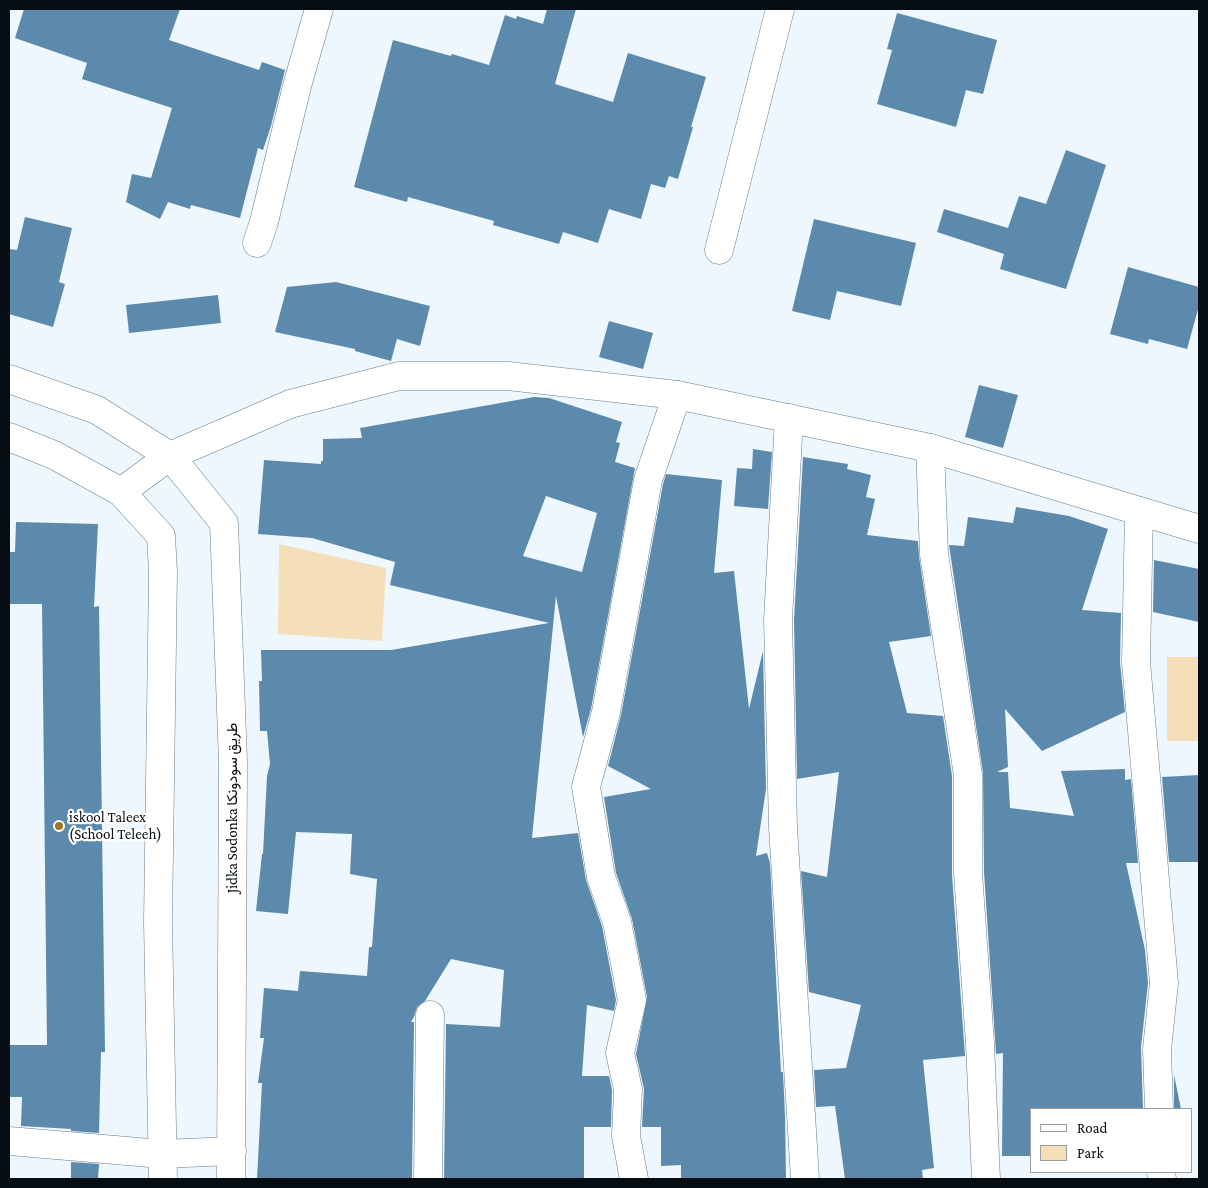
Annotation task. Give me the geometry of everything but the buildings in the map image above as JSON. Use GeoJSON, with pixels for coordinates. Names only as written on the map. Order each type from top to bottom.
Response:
{"type":"FeatureCollection","features":[{"type":"Feature","properties":{"kind":"street"},"geometry":{"type":"LineString","coordinates":[[257,243],[264,222],[297,86],[319,9]]}},
{"type":"Feature","properties":{"kind":"street"},"geometry":{"type":"LineString","coordinates":[[719,250],[780,9]]}},
{"type":"Feature","properties":{"kind":"street"},"geometry":{"type":"LineString","coordinates":[[121,492],[170,456],[290,404],[399,376],[508,376],[677,396],[930,448],[1199,529]]}},
{"type":"Feature","properties":{"kind":"street","name":"Jidka Sodonka طريق سودونكا"},"geometry":{"type":"LineString","coordinates":[[9,379],[97,410],[170,456],[224,523],[233,762],[231,1179]]}},
{"type":"Feature","properties":{"kind":"street"},"geometry":{"type":"LineString","coordinates":[[634,1179],[626,1136],[628,1089],[620,1053],[632,1000],[617,922],[601,877],[586,786],[606,712],[648,480],[677,396]]}},
{"type":"Feature","properties":{"kind":"street"},"geometry":{"type":"LineString","coordinates":[[789,418],[778,620],[783,827],[805,1179]]}},
{"type":"Feature","properties":{"kind":"street"},"geometry":{"type":"LineString","coordinates":[[9,437],[54,455],[121,492],[161,536],[163,572],[158,922],[162,1167]]}},
{"type":"Feature","properties":{"kind":"street"},"geometry":{"type":"LineString","coordinates":[[930,448],[934,554],[968,775],[968,873],[980,1043],[986,1179]]}},
{"type":"Feature","properties":{"kind":"street"},"geometry":{"type":"LineString","coordinates":[[1139,511],[1136,662],[1164,984],[1157,1049],[1159,1108]]}},
{"type":"Feature","properties":{"kind":"street"},"geometry":{"type":"LineString","coordinates":[[428,1179],[430,1015]]}},
{"type":"Feature","properties":{"kind":"street"},"geometry":{"type":"LineString","coordinates":[[9,1141],[162,1167],[232,1151]]}},
{"type":"Feature","properties":{"kind":"green space"},"geometry":{"type":"Polygon","coordinates":[[[279,544],[386,568],[382,641],[278,634],[279,544]]]}},
{"type":"Feature","properties":{"kind":"green space"},"geometry":{"type":"Polygon","coordinates":[[[1167,657],[1199,657],[1199,741],[1167,741],[1167,657]]]}},
{"type":"Feature","properties":{"kind":"place","name":"iskool Taleex (School Teleeh)"},"geometry":{"type":"Point","coordinates":[59,826]}}]}
